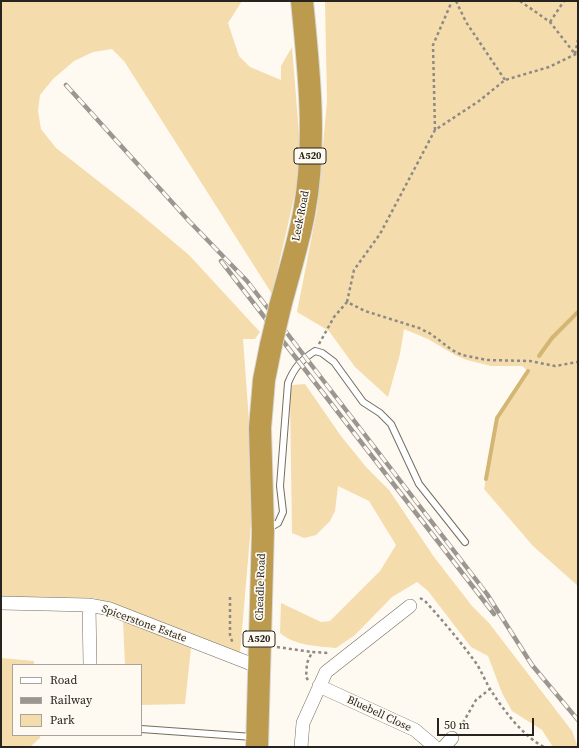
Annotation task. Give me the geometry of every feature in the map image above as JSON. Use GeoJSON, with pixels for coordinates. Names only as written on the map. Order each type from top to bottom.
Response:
{"type":"FeatureCollection","features":[{"type":"Feature","properties":{"kind":"highway","name":"Leek Road"},"geometry":{"type":"LineString","coordinates":[[260,428],[264,380],[271,345],[304,213],[310,149],[310,82],[302,1]]}},
{"type":"Feature","properties":{"kind":"highway","name":"Cheadle Road"},"geometry":{"type":"LineString","coordinates":[[257,742],[251,664],[259,645],[263,530],[260,428]]}},
{"type":"Feature","properties":{"kind":"street"},"geometry":{"type":"LineString","coordinates":[[301,747],[302,724],[326,672],[332,666],[352,653],[412,602]]}},
{"type":"Feature","properties":{"kind":"street","name":"Spicerstone Estate"},"geometry":{"type":"LineString","coordinates":[[1,603],[89,605],[110,609],[251,664]]}},
{"type":"Feature","properties":{"kind":"street"},"geometry":{"type":"LineString","coordinates":[[89,605],[90,664]]}},
{"type":"Feature","properties":{"kind":"street","name":"Bluebell Close"},"geometry":{"type":"LineString","coordinates":[[319,686],[444,745]]}},
{"type":"Feature","properties":{"kind":"lane"},"geometry":{"type":"LineString","coordinates":[[263,530],[278,523],[283,512],[280,486],[288,383],[292,371],[300,362],[314,351],[322,353],[334,362],[363,402],[380,413],[392,424],[419,484],[465,542]]}},
{"type":"Feature","properties":{"kind":"lane"},"geometry":{"type":"LineString","coordinates":[[142,730],[257,742]]}},
{"type":"Feature","properties":{"kind":"path"},"geometry":{"type":"LineString","coordinates":[[435,130],[433,45],[452,1]]}},
{"type":"Feature","properties":{"kind":"path"},"geometry":{"type":"LineString","coordinates":[[456,1],[466,22],[505,80]]}},
{"type":"Feature","properties":{"kind":"path"},"geometry":{"type":"LineString","coordinates":[[520,1],[550,22],[577,54]]}},
{"type":"Feature","properties":{"kind":"path"},"geometry":{"type":"LineString","coordinates":[[550,22],[564,1]]}},
{"type":"Feature","properties":{"kind":"path"},"geometry":{"type":"LineString","coordinates":[[577,54],[578,40]]}},
{"type":"Feature","properties":{"kind":"path"},"geometry":{"type":"LineString","coordinates":[[314,351],[334,317],[347,302],[354,270],[380,234],[435,130],[479,101],[505,80],[549,67],[577,54]]}},
{"type":"Feature","properties":{"kind":"path"},"geometry":{"type":"LineString","coordinates":[[347,302],[365,311],[420,328],[431,334],[452,350],[462,355],[487,360],[530,361],[555,366],[578,362]]}},
{"type":"Feature","properties":{"kind":"path"},"geometry":{"type":"LineString","coordinates":[[230,597],[230,635],[235,652],[251,664]]}},
{"type":"Feature","properties":{"kind":"path"},"geometry":{"type":"LineString","coordinates":[[412,602],[418,597],[426,601],[476,664],[490,689],[515,721],[535,742],[544,747]]}},
{"type":"Feature","properties":{"kind":"path"},"geometry":{"type":"LineString","coordinates":[[259,645],[312,652],[334,653]]}},
{"type":"Feature","properties":{"kind":"path"},"geometry":{"type":"LineString","coordinates":[[312,652],[307,663],[306,677],[311,682],[319,686]]}},
{"type":"Feature","properties":{"kind":"path"},"geometry":{"type":"LineString","coordinates":[[444,745],[462,725],[476,700],[490,689]]}},
{"type":"Feature","properties":{"kind":"green space"},"geometry":{"type":"Polygon","coordinates":[[[1,1],[242,1],[228,23],[239,56],[250,67],[281,80],[281,66],[292,47],[299,133],[300,172],[272,294],[124,61],[112,49],[93,52],[74,61],[53,79],[40,95],[38,111],[41,129],[56,148],[139,213],[189,255],[260,332],[255,339],[243,339],[254,490],[240,653],[230,652],[156,620],[94,598],[1,597],[1,1]]]}},
{"type":"Feature","properties":{"kind":"green space"},"geometry":{"type":"Polygon","coordinates":[[[325,1],[578,1],[577,585],[533,546],[484,489],[497,418],[528,371],[522,366],[491,366],[467,360],[455,355],[428,339],[404,329],[400,354],[388,397],[355,367],[329,331],[297,312],[317,210],[327,101],[325,1]]]}},
{"type":"Feature","properties":{"kind":"green space"},"geometry":{"type":"Polygon","coordinates":[[[305,384],[341,436],[366,467],[389,490],[434,557],[472,606],[489,623],[572,731],[578,747],[553,747],[542,730],[512,711],[502,693],[488,656],[471,647],[428,591],[417,582],[392,597],[355,635],[336,648],[299,643],[292,641],[280,633],[281,603],[321,622],[330,621],[380,571],[396,545],[369,501],[338,486],[335,511],[330,521],[316,535],[304,538],[292,533],[290,396],[292,385],[305,384]]]}},
{"type":"Feature","properties":{"kind":"green space"},"geometry":{"type":"Polygon","coordinates":[[[123,621],[191,648],[185,704],[142,705],[142,664],[125,664],[123,621]]]}},
{"type":"Feature","properties":{"kind":"green space"},"geometry":{"type":"Polygon","coordinates":[[[1,658],[34,661],[34,664],[12,664],[12,736],[40,736],[40,738],[30,747],[1,747],[1,658]]]}},
{"type":"Feature","properties":{"kind":"waterway"},"geometry":{"type":"LineString","coordinates":[[539,356],[552,338],[578,312]]}},
{"type":"Feature","properties":{"kind":"waterway"},"geometry":{"type":"LineString","coordinates":[[486,479],[497,418],[528,371]]}},
{"type":"Feature","properties":{"kind":"railway"},"geometry":{"type":"LineString","coordinates":[[66,85],[189,221],[247,281],[487,594],[532,665],[578,720]]}},
{"type":"Feature","properties":{"kind":"railway"},"geometry":{"type":"LineString","coordinates":[[221,261],[494,614]]}}]}
